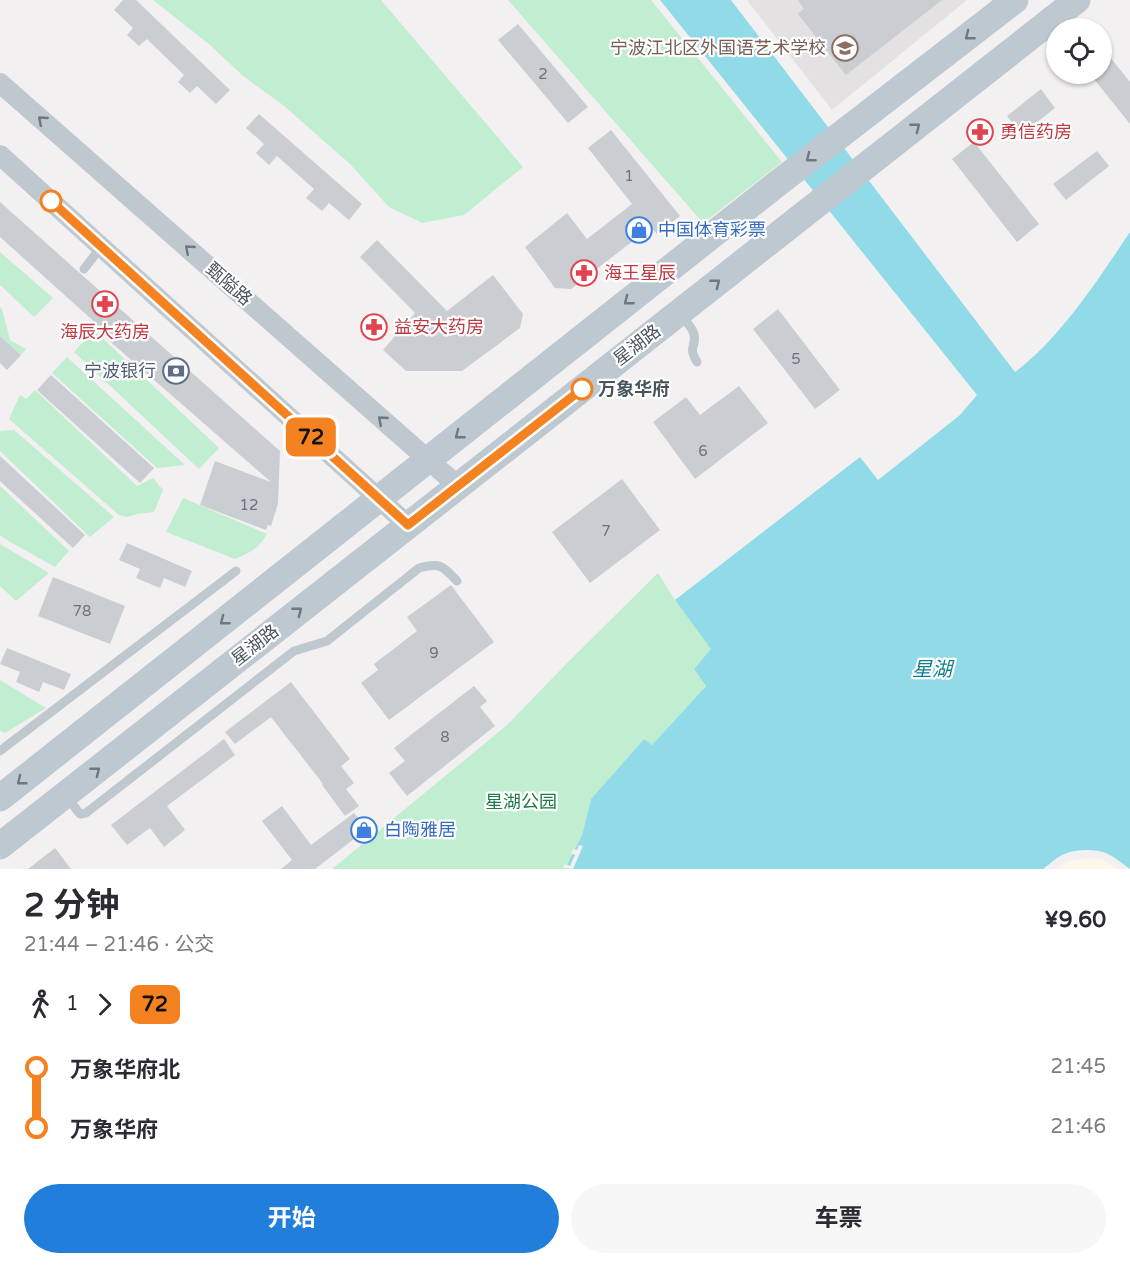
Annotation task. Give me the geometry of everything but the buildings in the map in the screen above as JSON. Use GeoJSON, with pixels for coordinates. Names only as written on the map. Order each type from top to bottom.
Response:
{"type":"FeatureCollection","features":[{"type":"Feature","properties":{"kind":"street"},"geometry":{"type":"LineString","coordinates":[[0,798],[773,187],[1016,0]]}},
{"type":"Feature","properties":{"kind":"street","name":"星湖路"},"geometry":{"type":"LineString","coordinates":[[0,846],[1077,0]]}},
{"type":"Feature","properties":{"kind":"street","name":"甄隘路"},"geometry":{"type":"LineString","coordinates":[[0,83],[458,486]]}},
{"type":"Feature","properties":{"kind":"street"},"geometry":{"type":"LineString","coordinates":[[0,155],[408,525]]}},
{"type":"Feature","properties":{"kind":"street"},"geometry":{"type":"LineString","coordinates":[[486,413],[512,443]]}},
{"type":"Feature","properties":{"kind":"lane"},"geometry":{"type":"LineString","coordinates":[[84,269],[101,247]]}},
{"type":"Feature","properties":{"kind":"lane"},"geometry":{"type":"LineString","coordinates":[[679,312],[694,332],[692,353],[697,362]]}},
{"type":"Feature","properties":{"kind":"lane"},"geometry":{"type":"LineString","coordinates":[[65,795],[80,814],[86,813],[294,651],[327,641],[419,568],[435,564],[447,570],[457,581]]}},
{"type":"Feature","properties":{"kind":"lane"},"geometry":{"type":"LineString","coordinates":[[0,751],[236,571]]}},
{"type":"Feature","properties":{"kind":"shaded area","name":"宁波江北区外国语艺术学校"},"geometry":{"type":"Polygon","coordinates":[[[747,0],[967,0],[832,110],[747,0]]]}},
{"type":"Feature","properties":{"kind":"shaded area"},"geometry":{"type":"Polygon","coordinates":[[[1087,858],[1101,859],[1119,869],[1055,869],[1070,861],[1087,858]]]}},
{"type":"Feature","properties":{"kind":"green space"},"geometry":{"type":"Polygon","coordinates":[[[153,0],[381,0],[523,167],[464,215],[422,223],[389,207],[350,164],[283,105],[243,76],[210,45],[153,0]]]}},
{"type":"Feature","properties":{"kind":"green space"},"geometry":{"type":"Polygon","coordinates":[[[508,0],[651,0],[782,162],[703,223],[508,0]]]}},
{"type":"Feature","properties":{"kind":"green space"},"geometry":{"type":"Polygon","coordinates":[[[0,252],[53,298],[34,317],[0,285],[0,252]]]}},
{"type":"Feature","properties":{"kind":"green space"},"geometry":{"type":"Polygon","coordinates":[[[0,307],[10,340],[26,349],[21,355],[0,336],[0,307]]]}},
{"type":"Feature","properties":{"kind":"green space"},"geometry":{"type":"Polygon","coordinates":[[[94,330],[219,448],[199,469],[74,352],[94,330]]]}},
{"type":"Feature","properties":{"kind":"green space"},"geometry":{"type":"Polygon","coordinates":[[[67,357],[185,465],[157,468],[52,373],[67,357]]]}},
{"type":"Feature","properties":{"kind":"green space"},"geometry":{"type":"Polygon","coordinates":[[[35,390],[137,486],[153,478],[163,490],[154,512],[127,517],[119,515],[9,419],[20,395],[26,399],[35,390]]]}},
{"type":"Feature","properties":{"kind":"green space"},"geometry":{"type":"Polygon","coordinates":[[[13,429],[114,517],[90,537],[0,451],[0,431],[12,430],[12,433],[13,429]]]}},
{"type":"Feature","properties":{"kind":"green space"},"geometry":{"type":"Polygon","coordinates":[[[0,486],[69,551],[55,567],[0,535],[0,486]]]}},
{"type":"Feature","properties":{"kind":"green space"},"geometry":{"type":"Polygon","coordinates":[[[183,498],[267,534],[254,550],[235,559],[166,532],[183,498]]]}},
{"type":"Feature","properties":{"kind":"green space"},"geometry":{"type":"Polygon","coordinates":[[[0,544],[49,573],[16,601],[0,586],[0,544]]]}},
{"type":"Feature","properties":{"kind":"green space","name":"星湖公园"},"geometry":{"type":"Polygon","coordinates":[[[658,573],[712,649],[694,669],[706,686],[652,745],[644,739],[591,799],[582,835],[565,869],[332,869],[506,726],[658,573]]]}},
{"type":"Feature","properties":{"kind":"green space"},"geometry":{"type":"Polygon","coordinates":[[[0,680],[46,708],[5,733],[0,731],[0,680]]]}},
{"type":"Feature","properties":{"kind":"water","name":"星湖"},"geometry":{"type":"Polygon","coordinates":[[[660,0],[731,0],[1015,372],[1048,343],[1063,325],[1092,288],[1130,232],[1130,869],[1106,853],[1086,850],[1064,854],[1043,869],[565,869],[582,835],[591,799],[644,739],[652,745],[706,686],[694,669],[711,649],[675,600],[860,457],[878,480],[960,415],[977,395],[660,0]]]}},
{"type":"Feature","properties":{"kind":"pier"},"geometry":{"type":"Polygon","coordinates":[[[579,845],[583,846],[573,869],[563,868],[565,864],[570,866],[575,855],[571,853],[573,849],[577,850],[579,845]]]}},
{"type":"Feature","properties":{"kind":"bus line","name":"72"},"geometry":{"type":"LineString","coordinates":[[51,201],[408,525],[582,389]]}},
{"type":"Feature","properties":{"kind":"place","name":"宁波江北区外国语艺术学校"},"geometry":{"type":"Point","coordinates":[845,48]}},
{"type":"Feature","properties":{"kind":"place","name":"勇信药房"},"geometry":{"type":"Point","coordinates":[980,132]}},
{"type":"Feature","properties":{"kind":"place","name":"中国体育彩票"},"geometry":{"type":"Point","coordinates":[639,230]}},
{"type":"Feature","properties":{"kind":"place","name":"海王星辰"},"geometry":{"type":"Point","coordinates":[584,273]}},
{"type":"Feature","properties":{"kind":"place","name":"海辰大药房"},"geometry":{"type":"Point","coordinates":[105,304]}},
{"type":"Feature","properties":{"kind":"place","name":"益安大药房"},"geometry":{"type":"Point","coordinates":[374,327]}},
{"type":"Feature","properties":{"kind":"place","name":"宁波银行"},"geometry":{"type":"Point","coordinates":[176,371]}},
{"type":"Feature","properties":{"kind":"place","name":"万象华府"},"geometry":{"type":"Point","coordinates":[582,389]}},
{"type":"Feature","properties":{"kind":"place","name":"白陶雅居"},"geometry":{"type":"Point","coordinates":[364,830]}}]}
